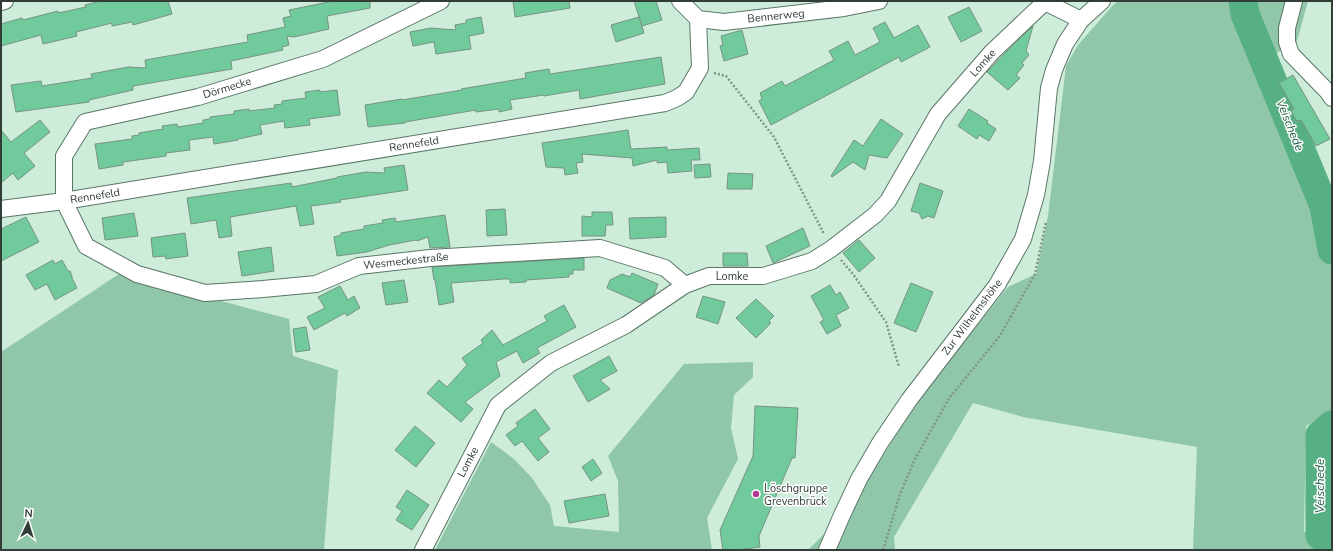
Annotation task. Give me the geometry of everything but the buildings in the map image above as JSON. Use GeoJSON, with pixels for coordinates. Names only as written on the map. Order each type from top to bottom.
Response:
{"type":"FeatureCollection","features":[{"type":"Feature","properties":{"kind":"street","name":"Dörmecke"},"geometry":{"type":"LineString","coordinates":[[64,201],[64,156],[85,122],[198,97],[323,59],[440,1]]}},
{"type":"Feature","properties":{"kind":"street"},"geometry":{"type":"LineString","coordinates":[[680,1],[698,18],[700,68]]}},
{"type":"Feature","properties":{"kind":"street","name":"Bennerweg"},"geometry":{"type":"LineString","coordinates":[[698,18],[724,22],[844,8],[879,1]]}},
{"type":"Feature","properties":{"kind":"street"},"geometry":{"type":"LineString","coordinates":[[1044,1],[1082,20]]}},
{"type":"Feature","properties":{"kind":"street","name":"Lomke"},"geometry":{"type":"LineString","coordinates":[[423,550],[498,405],[551,363],[626,325],[685,285],[709,276],[763,276],[812,261],[831,249],[875,214],[888,201],[938,114],[992,52],[1044,1]]}},
{"type":"Feature","properties":{"kind":"street","name":"Zur Wilhelmshöhe"},"geometry":{"type":"LineString","coordinates":[[827,550],[859,479],[880,443],[909,400],[997,285],[1023,239],[1036,195],[1042,161],[1049,88],[1056,64],[1065,44],[1082,20],[1102,1]]}},
{"type":"Feature","properties":{"kind":"street"},"geometry":{"type":"LineString","coordinates":[[1294,1],[1287,28],[1287,42],[1291,54],[1332,98]]}},
{"type":"Feature","properties":{"kind":"street","name":"Rennefeld"},"geometry":{"type":"LineString","coordinates":[[1,209],[64,201],[665,103],[678,98],[686,92],[700,68]]}},
{"type":"Feature","properties":{"kind":"street","name":"Wesmeckestraße"},"geometry":{"type":"LineString","coordinates":[[64,201],[86,246],[137,274],[205,293],[316,284],[359,266],[375,264],[430,258],[600,248],[665,268],[685,285]]}},
{"type":"Feature","properties":{"kind":"path"},"geometry":{"type":"LineString","coordinates":[[700,68],[726,76],[774,137],[831,249],[853,274],[886,322],[899,367]]}},
{"type":"Feature","properties":{"kind":"path"},"geometry":{"type":"LineString","coordinates":[[883,550],[900,494],[915,459],[947,402]]}},
{"type":"Feature","properties":{"kind":"green space"},"geometry":{"type":"Polygon","coordinates":[[[1119,1],[1308,1],[1297,41],[1258,64],[1332,236],[1332,410],[1306,426],[1304,531],[1322,550],[1193,550],[1197,447],[1023,417],[973,403],[894,537],[895,550],[835,550],[868,480],[897,433],[933,381],[1008,287],[1036,274],[1048,216],[1066,66],[1078,45],[1114,4],[1119,1]]]}},
{"type":"Feature","properties":{"kind":"green space"},"geometry":{"type":"Polygon","coordinates":[[[119,274],[289,319],[293,356],[338,370],[324,550],[1,550],[1,352],[119,274]]]}},
{"type":"Feature","properties":{"kind":"green space"},"geometry":{"type":"Polygon","coordinates":[[[753,362],[753,377],[734,395],[731,428],[738,459],[707,518],[712,550],[435,550],[491,442],[514,459],[532,478],[550,505],[554,526],[619,532],[618,481],[608,456],[684,364],[753,362]]]}},
{"type":"Feature","properties":{"kind":"green space"},"geometry":{"type":"Polygon","coordinates":[[[824,534],[818,550],[808,550],[824,534]]]}},
{"type":"Feature","properties":{"kind":"waterway","name":"Veischede"},"geometry":{"type":"LineString","coordinates":[[1243,1],[1245,14],[1324,206],[1332,250]]}},
{"type":"Feature","properties":{"kind":"waterway","name":"Veischede"},"geometry":{"type":"LineString","coordinates":[[1332,425],[1320,435],[1320,535],[1332,547]]}},
{"type":"Feature","properties":{"kind":"place","name":"Löschgruppe Grevenbrück"},"geometry":{"type":"Point","coordinates":[756,494]}}]}
